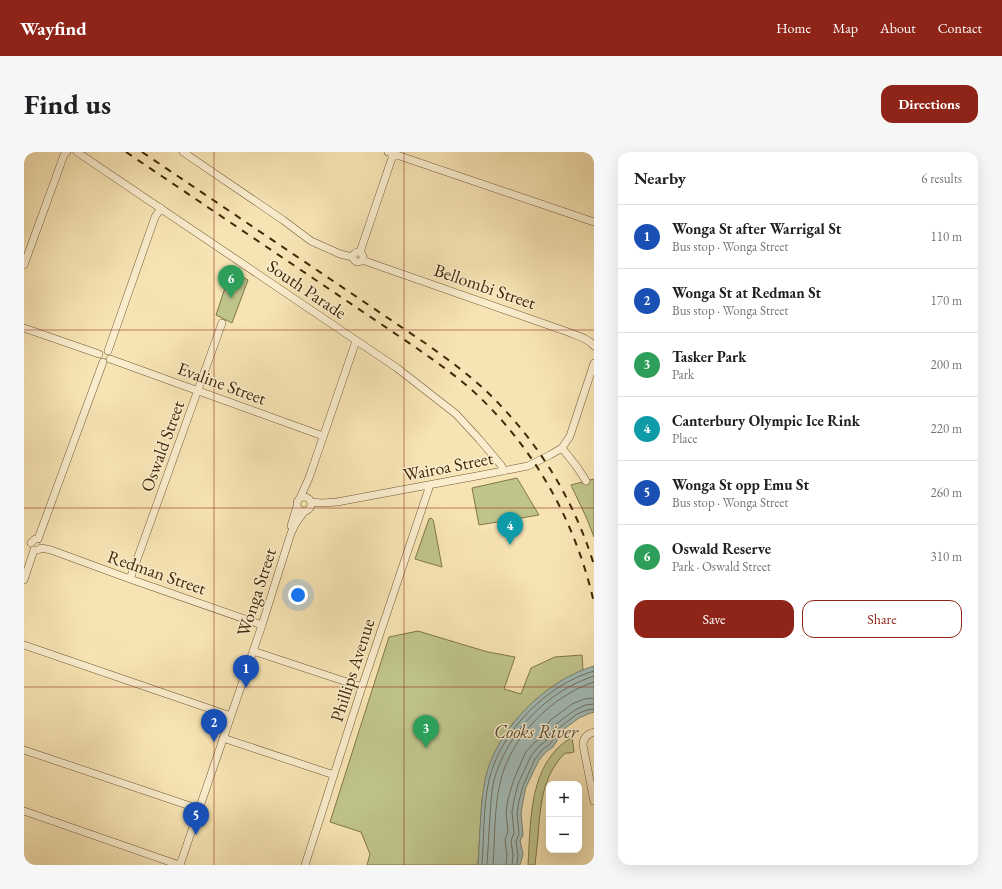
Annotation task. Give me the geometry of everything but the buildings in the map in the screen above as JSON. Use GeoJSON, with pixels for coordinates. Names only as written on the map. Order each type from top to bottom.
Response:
{"type":"FeatureCollection","features":[{"type":"Feature","properties":{"kind":"street"},"geometry":{"type":"LineString","coordinates":[[24,265],[64,155],[67,152]]}},
{"type":"Feature","properties":{"kind":"street","name":"South Parade"},"geometry":{"type":"LineString","coordinates":[[77,152],[397,368],[456,414],[501,465],[504,471]]}},
{"type":"Feature","properties":{"kind":"street"},"geometry":{"type":"LineString","coordinates":[[183,152],[283,220],[311,241],[340,254],[353,257],[356,262],[362,260],[363,255],[360,252],[392,153],[594,222]]}},
{"type":"Feature","properties":{"kind":"street"},"geometry":{"type":"LineString","coordinates":[[103,362],[107,362],[110,358],[111,355],[108,351],[155,216],[161,208]]}},
{"type":"Feature","properties":{"kind":"street"},"geometry":{"type":"LineString","coordinates":[[353,257],[356,252],[360,252]]}},
{"type":"Feature","properties":{"kind":"street","name":"Bellombi Street"},"geometry":{"type":"LineString","coordinates":[[362,260],[568,332],[586,339],[594,346]]}},
{"type":"Feature","properties":{"kind":"street","name":"Oswald Street"},"geometry":{"type":"LineString","coordinates":[[130,579],[222,323]]}},
{"type":"Feature","properties":{"kind":"street"},"geometry":{"type":"LineString","coordinates":[[24,328],[99,354]]}},
{"type":"Feature","properties":{"kind":"street"},"geometry":{"type":"LineString","coordinates":[[306,499],[297,501],[299,510],[306,511],[311,507],[306,499],[309,478],[356,341]]}},
{"type":"Feature","properties":{"kind":"street"},"geometry":{"type":"LineString","coordinates":[[99,354],[104,350],[108,351]]}},
{"type":"Feature","properties":{"kind":"street"},"geometry":{"type":"LineString","coordinates":[[99,354],[100,359],[103,362]]}},
{"type":"Feature","properties":{"kind":"street","name":"Evaline Street"},"geometry":{"type":"LineString","coordinates":[[110,358],[323,436]]}},
{"type":"Feature","properties":{"kind":"street"},"geometry":{"type":"LineString","coordinates":[[38,539],[103,362]]}},
{"type":"Feature","properties":{"kind":"street"},"geometry":{"type":"LineString","coordinates":[[586,481],[562,448],[570,436],[594,364]]}},
{"type":"Feature","properties":{"kind":"street","name":"Wairoa Street"},"geometry":{"type":"LineString","coordinates":[[306,511],[337,502],[528,466],[562,448]]}},
{"type":"Feature","properties":{"kind":"street","name":"Phillips Avenue"},"geometry":{"type":"LineString","coordinates":[[306,865],[362,687],[430,485]]}},
{"type":"Feature","properties":{"kind":"street","name":"Wairoa Street"},"geometry":{"type":"LineString","coordinates":[[306,499],[322,503],[337,502]]}},
{"type":"Feature","properties":{"kind":"street","name":"Wonga Street"},"geometry":{"type":"LineString","coordinates":[[180,865],[262,624],[291,532],[297,506]]}},
{"type":"Feature","properties":{"kind":"street","name":"Wonga Street"},"geometry":{"type":"LineString","coordinates":[[291,532],[306,511]]}},
{"type":"Feature","properties":{"kind":"street"},"geometry":{"type":"LineString","coordinates":[[38,539],[28,542],[31,546],[38,549]]}},
{"type":"Feature","properties":{"kind":"street"},"geometry":{"type":"LineString","coordinates":[[24,580],[38,549],[42,546],[42,542],[38,539]]}},
{"type":"Feature","properties":{"kind":"street","name":"Redman Street"},"geometry":{"type":"LineString","coordinates":[[38,549],[51,550],[130,579],[262,624]]}},
{"type":"Feature","properties":{"kind":"street"},"geometry":{"type":"LineString","coordinates":[[24,645],[231,716]]}},
{"type":"Feature","properties":{"kind":"street"},"geometry":{"type":"LineString","coordinates":[[253,651],[362,687]]}},
{"type":"Feature","properties":{"kind":"street"},"geometry":{"type":"LineString","coordinates":[[591,734],[584,739],[583,745],[594,801]]}},
{"type":"Feature","properties":{"kind":"street"},"geometry":{"type":"LineString","coordinates":[[223,738],[334,775]]}},
{"type":"Feature","properties":{"kind":"street"},"geometry":{"type":"LineString","coordinates":[[24,750],[199,809]]}},
{"type":"Feature","properties":{"kind":"street"},"geometry":{"type":"LineString","coordinates":[[24,811],[180,865]]}},
{"type":"Feature","properties":{"kind":"green space"},"geometry":{"type":"Polygon","coordinates":[[[231,270],[248,280],[232,323],[216,315],[231,270]]]}},
{"type":"Feature","properties":{"kind":"green space"},"geometry":{"type":"Polygon","coordinates":[[[517,478],[539,515],[479,525],[472,488],[517,478]]]}},
{"type":"Feature","properties":{"kind":"green space"},"geometry":{"type":"Polygon","coordinates":[[[594,479],[594,537],[571,485],[594,479]]]}},
{"type":"Feature","properties":{"kind":"green space"},"geometry":{"type":"Polygon","coordinates":[[[431,518],[434,524],[442,567],[415,559],[429,519],[431,518]]]}},
{"type":"Feature","properties":{"kind":"green space"},"geometry":{"type":"Polygon","coordinates":[[[418,631],[488,652],[515,657],[504,689],[521,694],[531,668],[555,657],[582,655],[583,670],[561,681],[535,700],[513,723],[495,752],[482,799],[478,865],[367,865],[370,854],[361,832],[330,822],[389,637],[418,631]]]}},
{"type":"Feature","properties":{"kind":"green space"},"geometry":{"type":"Polygon","coordinates":[[[572,737],[574,752],[566,753],[562,756],[546,781],[542,799],[535,865],[528,865],[530,830],[535,794],[540,777],[547,762],[558,748],[572,737]]]}},
{"type":"Feature","properties":{"kind":"water","name":"Cooks River"},"geometry":{"type":"Polygon","coordinates":[[[594,666],[594,712],[579,718],[561,731],[553,747],[539,760],[526,787],[521,813],[523,835],[520,841],[523,854],[520,865],[478,865],[483,791],[491,761],[500,743],[511,726],[541,695],[576,673],[594,666]]]}},
{"type":"Feature","properties":{"kind":"railway"},"geometry":{"type":"LineString","coordinates":[[126,152],[415,347],[473,391],[515,436],[550,488],[564,515],[576,544],[594,603]]}},
{"type":"Feature","properties":{"kind":"railway"},"geometry":{"type":"LineString","coordinates":[[142,152],[425,343],[464,372],[485,390],[521,428],[551,471],[576,517],[586,540],[594,565]]}},
{"type":"Feature","properties":{"kind":"place","name":"Oswald Reserve"},"geometry":{"type":"Point","coordinates":[231,298]}},
{"type":"Feature","properties":{"kind":"place","name":"Canterbury Olympic Ice Rink"},"geometry":{"type":"Point","coordinates":[510,545]}},
{"type":"Feature","properties":{"kind":"place","name":"Wonga St after Warrigal St"},"geometry":{"type":"Point","coordinates":[246,688]}},
{"type":"Feature","properties":{"kind":"place","name":"Wonga St at Redman St"},"geometry":{"type":"Point","coordinates":[214,742]}},
{"type":"Feature","properties":{"kind":"place","name":"Tasker Park"},"geometry":{"type":"Point","coordinates":[426,748]}},
{"type":"Feature","properties":{"kind":"place","name":"Wonga St opp Emu St"},"geometry":{"type":"Point","coordinates":[196,835]}}]}
